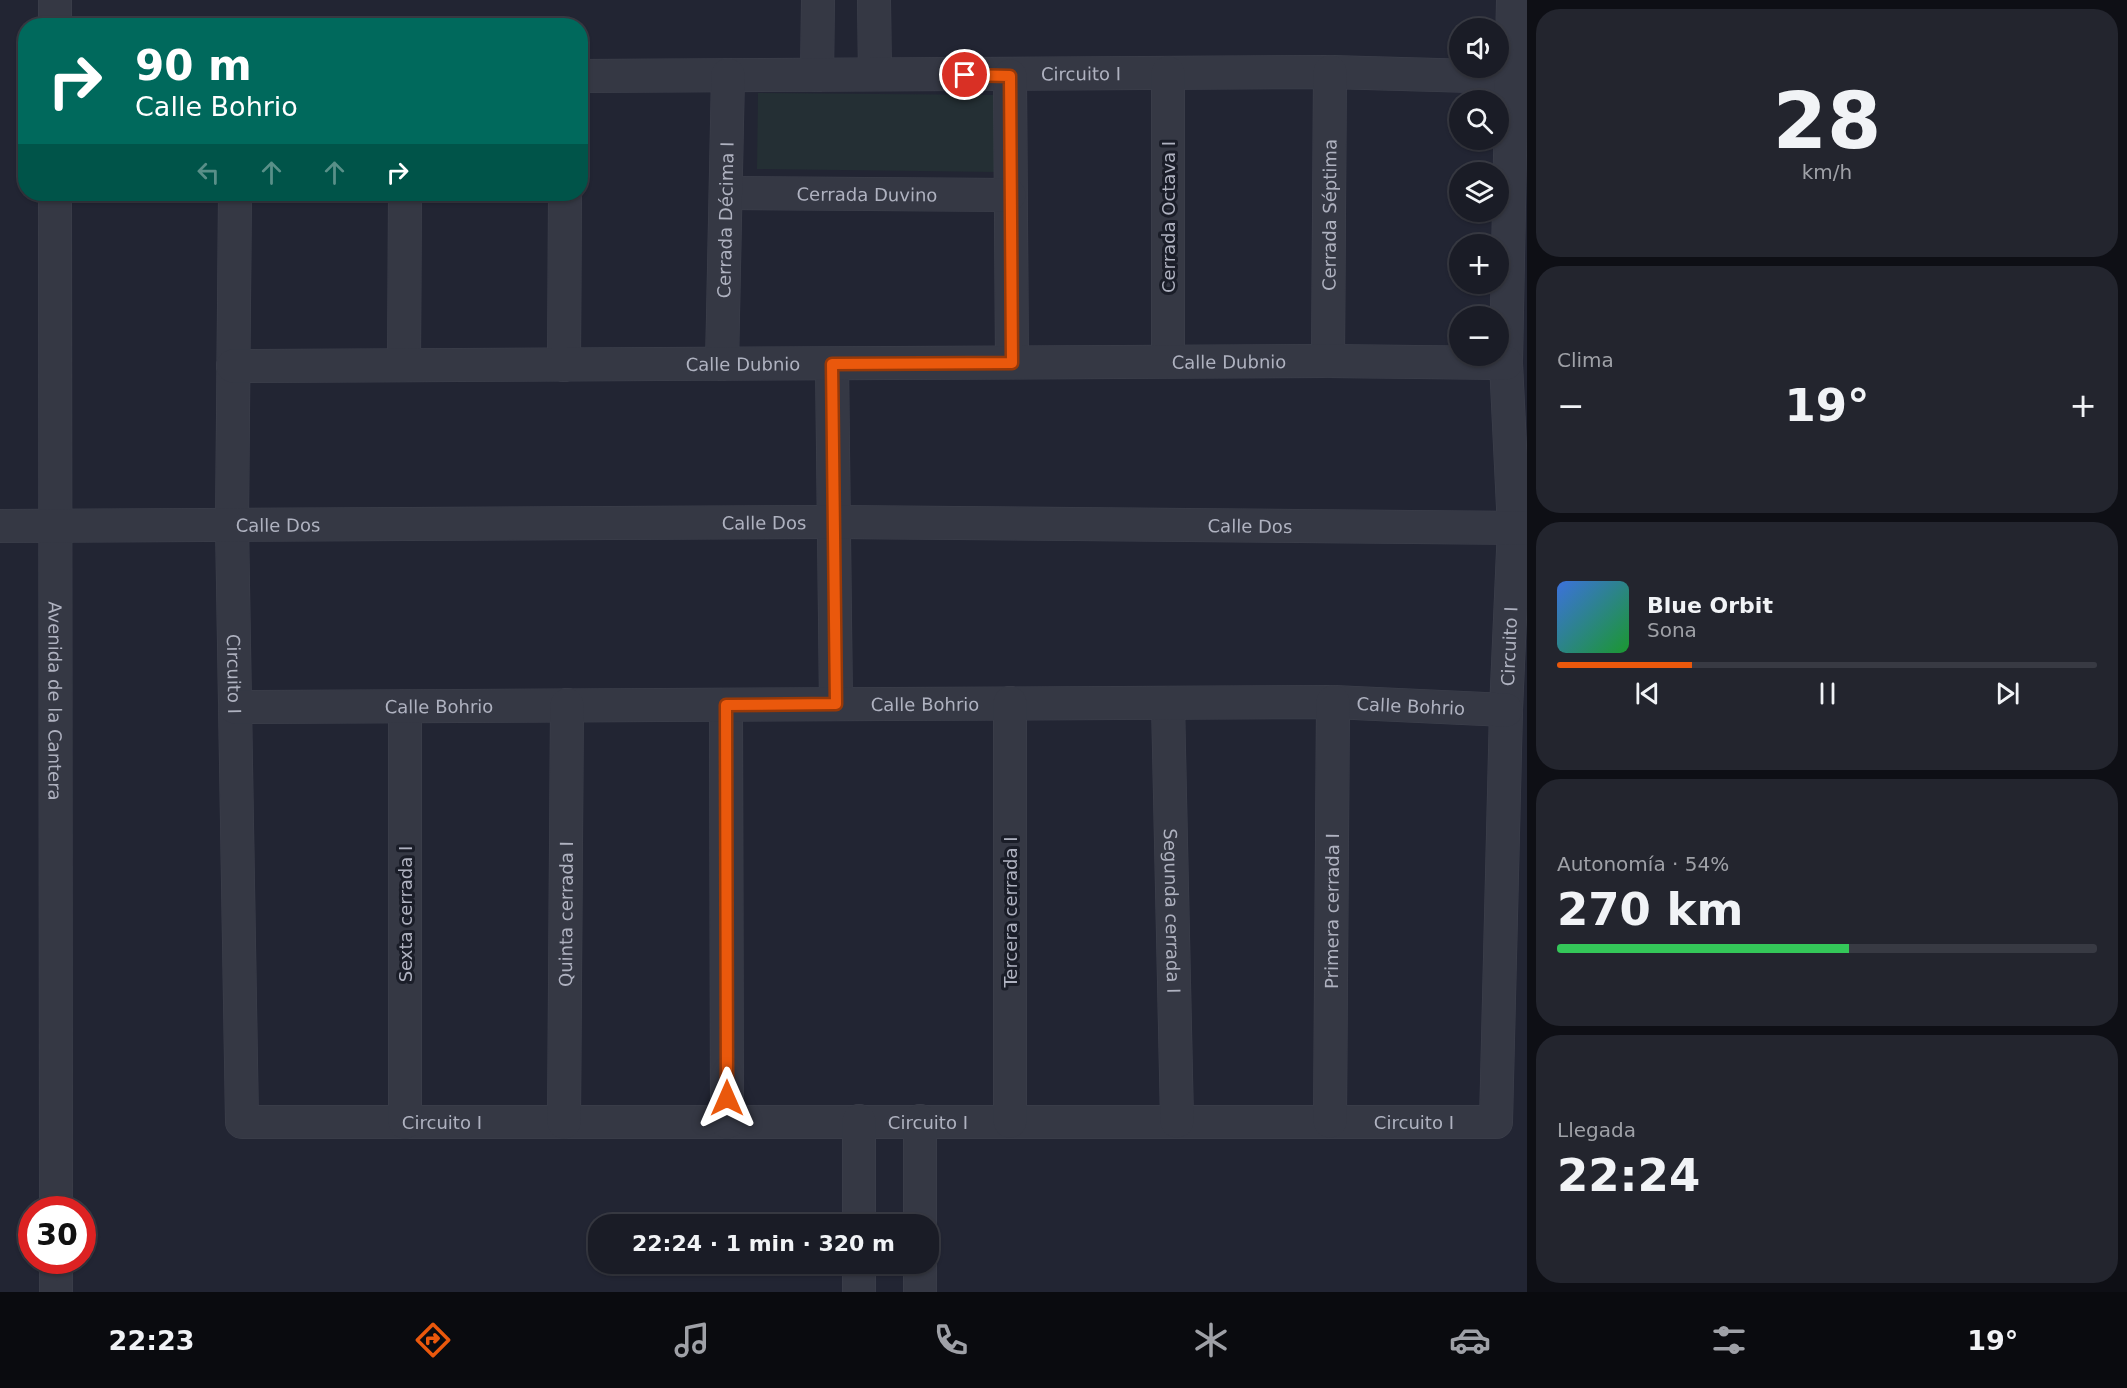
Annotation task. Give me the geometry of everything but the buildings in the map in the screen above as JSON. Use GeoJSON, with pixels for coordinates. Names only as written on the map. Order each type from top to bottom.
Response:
{"type":"FeatureCollection","features":[{"type":"Feature","properties":{"kind":"street"},"geometry":{"type":"LineString","coordinates":[[54,0],[55,18]]}},
{"type":"Feature","properties":{"kind":"street"},"geometry":{"type":"LineString","coordinates":[[817,75],[818,0]]}},
{"type":"Feature","properties":{"kind":"street"},"geometry":{"type":"LineString","coordinates":[[874,0],[875,74]]}},
{"type":"Feature","properties":{"kind":"street","name":"Circuito I"},"geometry":{"type":"LineString","coordinates":[[1509,77],[1513,0]]}},
{"type":"Feature","properties":{"kind":"street","name":"Circuito I"},"geometry":{"type":"LineString","coordinates":[[588,76],[875,74],[1010,76],[1330,72],[1449,75]]}},
{"type":"Feature","properties":{"kind":"street","name":"Cerrada Séptima"},"geometry":{"type":"LineString","coordinates":[[1328,361],[1330,72]]}},
{"type":"Feature","properties":{"kind":"street","name":"Cerrada Octava I"},"geometry":{"type":"LineString","coordinates":[[1168,73],[1168,361]]}},
{"type":"Feature","properties":{"kind":"street","name":"Cerrada Décima I"},"geometry":{"type":"LineString","coordinates":[[722,364],[728,75]]}},
{"type":"Feature","properties":{"kind":"street"},"geometry":{"type":"LineString","coordinates":[[1010,76],[1009,195],[1012,363]]}},
{"type":"Feature","properties":{"kind":"street","name":"Circuito I"},"geometry":{"type":"LineString","coordinates":[[1507,306],[1509,78]]}},
{"type":"Feature","properties":{"kind":"street","name":"Cerrada Duvino"},"geometry":{"type":"LineString","coordinates":[[726,193],[1009,195]]}},
{"type":"Feature","properties":{"kind":"street","name":"Avenida de la Cantera"},"geometry":{"type":"LineString","coordinates":[[55,201],[56,1196]]}},
{"type":"Feature","properties":{"kind":"street","name":"Circuito I"},"geometry":{"type":"LineString","coordinates":[[235,201],[232,525],[242,1122],[1330,1120],[1496,1122],[1506,710],[1521,528],[1506,366]]}},
{"type":"Feature","properties":{"kind":"street"},"geometry":{"type":"LineString","coordinates":[[404,365],[405,201]]}},
{"type":"Feature","properties":{"kind":"street"},"geometry":{"type":"LineString","coordinates":[[564,364],[565,201]]}},
{"type":"Feature","properties":{"kind":"street","name":"Calle Dubnio"},"geometry":{"type":"LineString","coordinates":[[233,366],[1168,361],[1449,362]]}},
{"type":"Feature","properties":{"kind":"street"},"geometry":{"type":"LineString","coordinates":[[832,364],[836,704]]}},
{"type":"Feature","properties":{"kind":"street","name":"Calle Dos"},"geometry":{"type":"LineString","coordinates":[[0,526],[835,522],[1521,528]]}},
{"type":"Feature","properties":{"kind":"street","name":"Calle Bohrio"},"geometry":{"type":"LineString","coordinates":[[235,707],[1333,702],[1506,710]]}},
{"type":"Feature","properties":{"kind":"street","name":"Primera cerrada I"},"geometry":{"type":"LineString","coordinates":[[1330,1120],[1333,702]]}},
{"type":"Feature","properties":{"kind":"street","name":"Tercera cerrada I"},"geometry":{"type":"LineString","coordinates":[[1010,703],[1010,1121]]}},
{"type":"Feature","properties":{"kind":"street","name":"Segunda cerrada I"},"geometry":{"type":"LineString","coordinates":[[1168,703],[1177,1121]]}},
{"type":"Feature","properties":{"kind":"street","name":"Quinta cerrada I"},"geometry":{"type":"LineString","coordinates":[[564,1122],[567,705]]}},
{"type":"Feature","properties":{"kind":"street"},"geometry":{"type":"LineString","coordinates":[[726,705],[727,1122]]}},
{"type":"Feature","properties":{"kind":"street","name":"Sexta cerrada I"},"geometry":{"type":"LineString","coordinates":[[405,706],[405,1122]]}},
{"type":"Feature","properties":{"kind":"street"},"geometry":{"type":"LineString","coordinates":[[859,1121],[859,1214]]}},
{"type":"Feature","properties":{"kind":"street"},"geometry":{"type":"LineString","coordinates":[[920,1121],[920,1214]]}},
{"type":"Feature","properties":{"kind":"street"},"geometry":{"type":"LineString","coordinates":[[56,1274],[56,1292]]}},
{"type":"Feature","properties":{"kind":"street"},"geometry":{"type":"LineString","coordinates":[[859,1274],[859,1292]]}},
{"type":"Feature","properties":{"kind":"street"},"geometry":{"type":"LineString","coordinates":[[920,1274],[920,1292]]}},
{"type":"Feature","properties":{"kind":"shaded area"},"geometry":{"type":"Polygon","coordinates":[[[758,93],[998,95],[996,172],[757,169],[758,93]]]}},
{"type":"Feature","properties":{"kind":"route"},"geometry":{"type":"LineString","coordinates":[[727,1098],[726,705],[836,704],[832,364],[1012,363],[1009,195],[1010,76],[965,75]]}}]}
